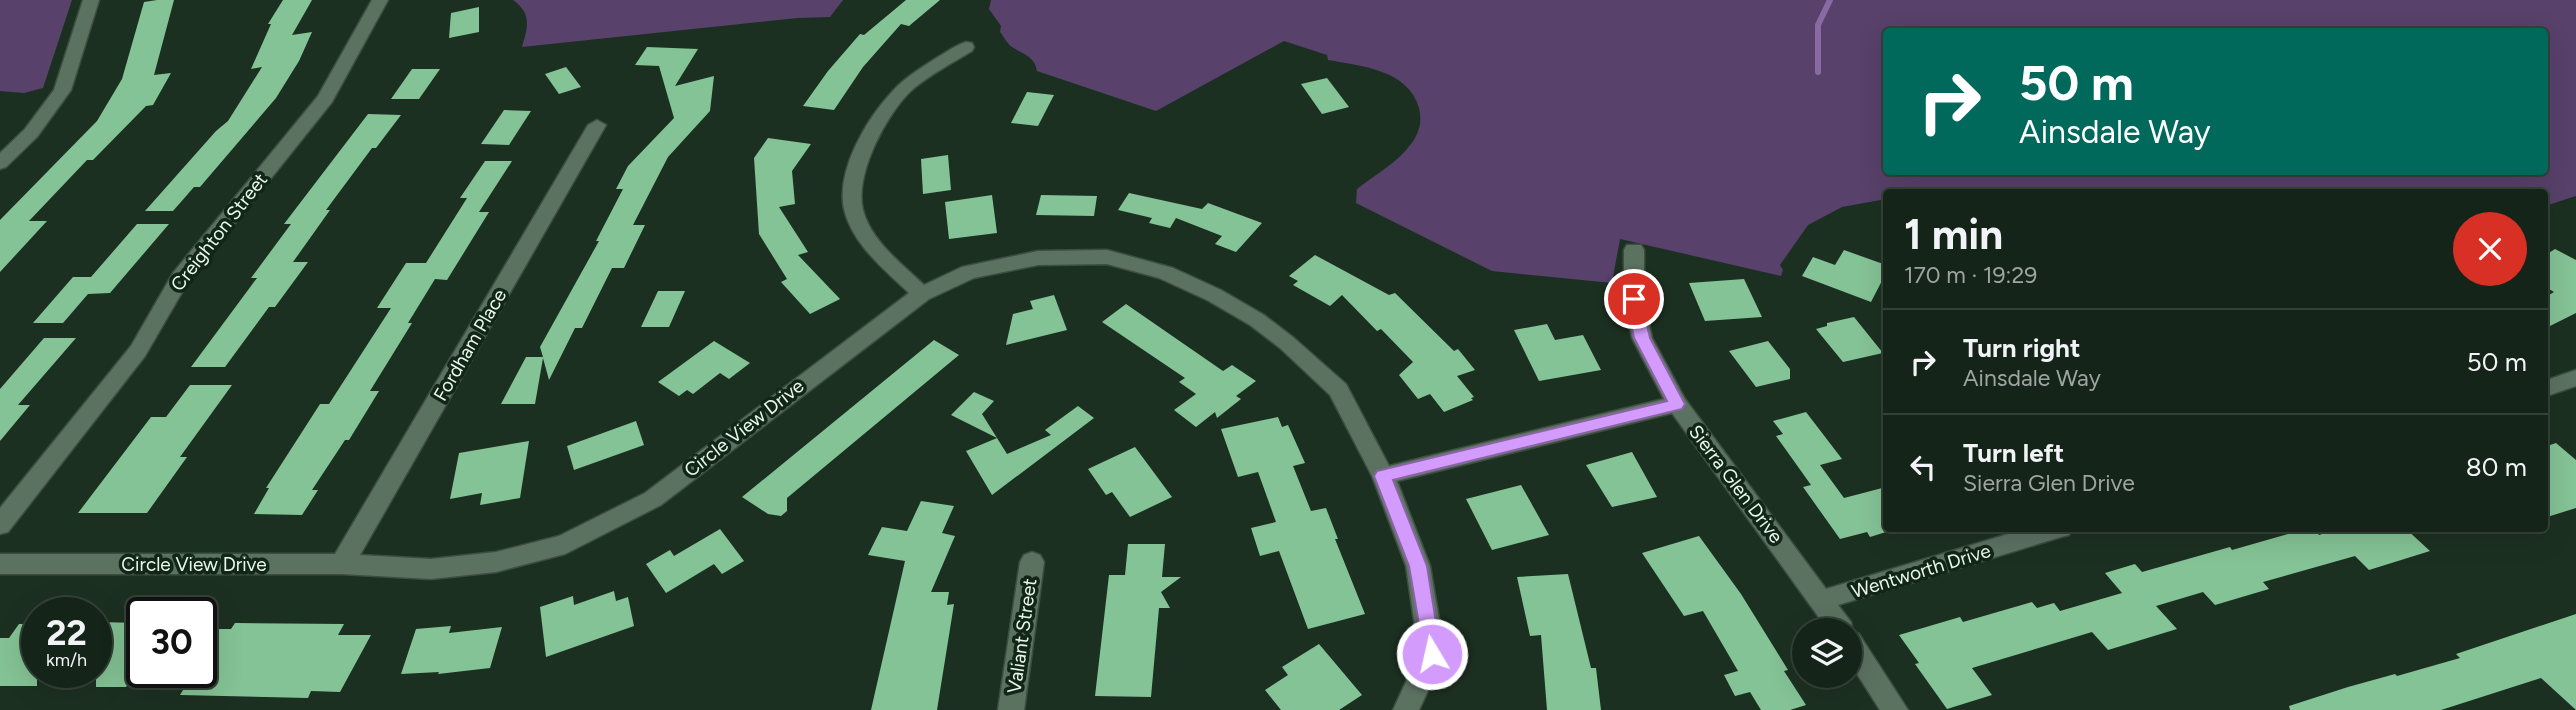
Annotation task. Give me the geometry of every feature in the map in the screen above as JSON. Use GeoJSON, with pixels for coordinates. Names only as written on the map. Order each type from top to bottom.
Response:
{"type":"FeatureCollection","features":[{"type":"Feature","properties":{"kind":"street"},"geometry":{"type":"LineString","coordinates":[[0,163],[31,134],[62,90],[92,0]]}},
{"type":"Feature","properties":{"kind":"street","name":"Creighton Street"},"geometry":{"type":"LineString","coordinates":[[0,525],[138,351],[180,278],[326,98],[380,0]]}},
{"type":"Feature","properties":{"kind":"street"},"geometry":{"type":"LineString","coordinates":[[922,293],[874,248],[853,209],[854,171],[875,129],[905,88],[966,47]]}},
{"type":"Feature","properties":{"kind":"street","name":"Fordham Place"},"geometry":{"type":"LineString","coordinates":[[342,564],[597,125]]}},
{"type":"Feature","properties":{"kind":"street","name":"Sierra Glen Drive"},"geometry":{"type":"LineString","coordinates":[[1634,250],[1634,299],[1642,338],[1677,404],[1834,618]]}},
{"type":"Feature","properties":{"kind":"street","name":"Circle View Drive"},"geometry":{"type":"LineString","coordinates":[[0,564],[342,564],[431,569],[496,562],[565,544],[653,499],[922,293],[969,272],[1038,258],[1107,257],[1166,273],[1214,295],[1256,320],[1287,343],[1338,390],[1383,476],[1418,566],[1432,654],[1406,710]]}},
{"type":"Feature","properties":{"kind":"street"},"geometry":{"type":"LineString","coordinates":[[2548,388],[2576,378]]}},
{"type":"Feature","properties":{"kind":"street"},"geometry":{"type":"LineString","coordinates":[[1383,476],[1677,404]]}},
{"type":"Feature","properties":{"kind":"street","name":"Wentworth Drive"},"geometry":{"type":"LineString","coordinates":[[1822,600],[2048,532]]}},
{"type":"Feature","properties":{"kind":"street","name":"Valiant Street"},"geometry":{"type":"LineString","coordinates":[[1011,710],[1032,562]]}},
{"type":"Feature","properties":{"kind":"street"},"geometry":{"type":"LineString","coordinates":[[1862,660],[1895,710]]}},
{"type":"Feature","properties":{"kind":"shaded area"},"geometry":{"type":"Polygon","coordinates":[[[0,0],[72,0],[43,88],[24,93],[0,91],[0,0]]]}},
{"type":"Feature","properties":{"kind":"shaded area"},"geometry":{"type":"Polygon","coordinates":[[[513,0],[843,0],[830,17],[797,18],[522,47],[526,33],[526,15],[513,0]]]}},
{"type":"Feature","properties":{"kind":"shaded area"},"geometry":{"type":"Polygon","coordinates":[[[991,0],[2576,0],[2576,196],[2548,205],[2548,189],[1883,189],[1883,200],[1842,207],[1808,225],[1780,265],[1783,270],[1781,276],[1620,239],[1612,283],[1492,271],[1356,203],[1357,189],[1400,157],[1418,131],[1419,108],[1405,85],[1394,77],[1368,68],[1328,60],[1327,55],[1284,41],[1156,111],[1037,71],[1029,57],[1006,41],[1000,32],[1001,26],[989,9],[991,0]]]}},
{"type":"Feature","properties":{"kind":"building"},"geometry":{"type":"Polygon","coordinates":[[[174,0],[154,75],[171,73],[153,105],[146,106],[93,160],[87,160],[29,221],[47,221],[0,272],[0,220],[97,121],[122,79],[144,2],[174,0]]]}},
{"type":"Feature","properties":{"kind":"building"},"geometry":{"type":"Polygon","coordinates":[[[283,0],[312,0],[292,35],[312,32],[299,61],[276,98],[200,187],[194,187],[173,211],[145,211],[228,121],[262,67],[251,69],[271,24],[268,24],[283,0]]]}},
{"type":"Feature","properties":{"kind":"building"},"geometry":{"type":"Polygon","coordinates":[[[906,0],[940,0],[909,26],[901,24],[863,67],[834,110],[803,106],[828,71],[860,34],[864,35],[906,0]]]}},
{"type":"Feature","properties":{"kind":"building"},"geometry":{"type":"Polygon","coordinates":[[[479,7],[479,32],[449,38],[451,13],[479,7]]]}},
{"type":"Feature","properties":{"kind":"building"},"geometry":{"type":"Polygon","coordinates":[[[647,47],[698,49],[675,86],[714,76],[710,111],[668,157],[633,225],[645,225],[624,268],[612,268],[582,328],[575,328],[549,380],[543,358],[535,404],[501,404],[526,357],[543,357],[540,347],[599,241],[596,241],[623,189],[616,189],[628,166],[674,118],[659,66],[635,65],[647,47]]]}},
{"type":"Feature","properties":{"kind":"building"},"geometry":{"type":"Polygon","coordinates":[[[566,67],[581,87],[559,94],[545,74],[566,67]]]}},
{"type":"Feature","properties":{"kind":"building"},"geometry":{"type":"Polygon","coordinates":[[[412,69],[440,69],[419,99],[391,99],[412,69]]]}},
{"type":"Feature","properties":{"kind":"building"},"geometry":{"type":"Polygon","coordinates":[[[1327,78],[1349,107],[1322,114],[1301,84],[1327,78]]]}},
{"type":"Feature","properties":{"kind":"building"},"geometry":{"type":"Polygon","coordinates":[[[1027,92],[1054,95],[1038,126],[1011,123],[1027,92]]]}},
{"type":"Feature","properties":{"kind":"building"},"geometry":{"type":"Polygon","coordinates":[[[504,110],[531,111],[509,145],[481,144],[504,110]]]}},
{"type":"Feature","properties":{"kind":"building"},"geometry":{"type":"Polygon","coordinates":[[[368,114],[401,115],[376,148],[372,148],[326,210],[330,210],[293,262],[308,262],[275,307],[269,307],[225,367],[191,367],[257,278],[251,278],[291,224],[284,224],[368,114]]]}},
{"type":"Feature","properties":{"kind":"building"},"geometry":{"type":"Polygon","coordinates":[[[768,138],[811,144],[792,171],[795,204],[779,207],[808,252],[798,255],[840,299],[810,314],[781,282],[787,279],[759,234],[754,158],[768,138]]]}},
{"type":"Feature","properties":{"kind":"building"},"geometry":{"type":"Polygon","coordinates":[[[948,155],[951,190],[923,194],[921,159],[948,155]]]}},
{"type":"Feature","properties":{"kind":"building"},"geometry":{"type":"Polygon","coordinates":[[[485,161],[512,161],[479,212],[489,212],[447,280],[435,279],[408,323],[412,323],[370,391],[379,391],[349,440],[345,440],[312,490],[318,490],[302,515],[254,514],[269,488],[266,488],[320,404],[329,404],[391,308],[377,308],[406,263],[426,263],[467,198],[460,198],[485,161]]]}},
{"type":"Feature","properties":{"kind":"building"},"geometry":{"type":"Polygon","coordinates":[[[1129,193],[1202,209],[1208,203],[1262,223],[1236,252],[1215,244],[1222,236],[1176,218],[1170,228],[1149,223],[1152,218],[1118,210],[1129,193]]]}},
{"type":"Feature","properties":{"kind":"building"},"geometry":{"type":"Polygon","coordinates":[[[992,195],[997,233],[949,239],[945,202],[992,195]]]}},
{"type":"Feature","properties":{"kind":"building"},"geometry":{"type":"Polygon","coordinates":[[[1041,195],[1097,196],[1094,216],[1036,215],[1041,195]]]}},
{"type":"Feature","properties":{"kind":"building"},"geometry":{"type":"Polygon","coordinates":[[[137,224],[169,224],[110,293],[88,294],[63,323],[33,323],[73,277],[91,277],[137,224]]]}},
{"type":"Feature","properties":{"kind":"building"},"geometry":{"type":"Polygon","coordinates":[[[2555,249],[2576,260],[2576,313],[2548,327],[2548,296],[2554,292],[2548,288],[2548,253],[2555,249]]]}},
{"type":"Feature","properties":{"kind":"building"},"geometry":{"type":"Polygon","coordinates":[[[1844,250],[1883,264],[1883,279],[1871,302],[1802,276],[1813,257],[1835,265],[1844,250]]]}},
{"type":"Feature","properties":{"kind":"building"},"geometry":{"type":"Polygon","coordinates":[[[1315,255],[1389,295],[1395,293],[1454,351],[1458,349],[1475,370],[1457,376],[1474,397],[1471,398],[1473,400],[1444,412],[1430,394],[1418,399],[1399,375],[1413,362],[1381,329],[1377,331],[1342,295],[1330,306],[1293,285],[1298,281],[1289,276],[1315,255]]]}},
{"type":"Feature","properties":{"kind":"building"},"geometry":{"type":"Polygon","coordinates":[[[1744,279],[1762,317],[1705,321],[1689,283],[1744,279]]]}},
{"type":"Feature","properties":{"kind":"building"},"geometry":{"type":"Polygon","coordinates":[[[658,291],[685,291],[669,327],[641,327],[658,291]]]}},
{"type":"Feature","properties":{"kind":"building"},"geometry":{"type":"Polygon","coordinates":[[[1054,295],[1067,330],[1006,345],[1013,314],[1033,309],[1030,301],[1054,295]]]}},
{"type":"Feature","properties":{"kind":"building"},"geometry":{"type":"Polygon","coordinates":[[[1126,304],[1223,371],[1232,365],[1256,381],[1236,396],[1241,399],[1217,418],[1215,412],[1196,427],[1174,410],[1196,394],[1179,382],[1185,378],[1102,322],[1126,304]]]}},
{"type":"Feature","properties":{"kind":"building"},"geometry":{"type":"Polygon","coordinates":[[[1854,317],[1883,353],[1843,362],[1816,329],[1827,326],[1827,323],[1854,317]]]}},
{"type":"Feature","properties":{"kind":"building"},"geometry":{"type":"Polygon","coordinates":[[[1547,324],[1555,340],[1583,335],[1601,370],[1539,381],[1514,330],[1547,324]]]}},
{"type":"Feature","properties":{"kind":"building"},"geometry":{"type":"Polygon","coordinates":[[[44,338],[76,338],[18,405],[30,405],[0,441],[0,389],[44,338]]]}},
{"type":"Feature","properties":{"kind":"building"},"geometry":{"type":"Polygon","coordinates":[[[934,340],[959,355],[787,498],[787,511],[781,516],[768,514],[742,497],[934,340]]]}},
{"type":"Feature","properties":{"kind":"building"},"geometry":{"type":"Polygon","coordinates":[[[714,341],[750,363],[729,379],[720,373],[693,394],[687,390],[679,396],[658,382],[714,341]]]}},
{"type":"Feature","properties":{"kind":"building"},"geometry":{"type":"Polygon","coordinates":[[[1768,341],[1790,369],[1790,379],[1756,387],[1729,351],[1768,341]]]}},
{"type":"Feature","properties":{"kind":"building"},"geometry":{"type":"Polygon","coordinates":[[[190,385],[232,385],[180,457],[187,457],[147,513],[78,513],[151,417],[166,417],[190,385]]]}},
{"type":"Feature","properties":{"kind":"building"},"geometry":{"type":"Polygon","coordinates":[[[974,392],[994,401],[982,414],[997,438],[951,415],[974,392]]]}},
{"type":"Feature","properties":{"kind":"building"},"geometry":{"type":"Polygon","coordinates":[[[1078,406],[1094,418],[992,495],[966,451],[997,438],[1007,454],[1051,435],[1045,430],[1078,406]]]}},
{"type":"Feature","properties":{"kind":"building"},"geometry":{"type":"Polygon","coordinates":[[[1806,412],[1842,459],[1820,465],[1844,498],[1883,488],[1883,532],[1886,532],[1870,537],[1867,532],[1840,539],[1803,487],[1811,485],[1776,436],[1783,434],[1773,421],[1806,412]]]}},
{"type":"Feature","properties":{"kind":"building"},"geometry":{"type":"Polygon","coordinates":[[[1278,417],[1282,427],[1288,425],[1305,463],[1293,466],[1311,511],[1326,508],[1338,539],[1335,539],[1365,614],[1308,629],[1279,551],[1260,556],[1251,528],[1276,522],[1258,472],[1238,477],[1221,429],[1278,417]]]}},
{"type":"Feature","properties":{"kind":"building"},"geometry":{"type":"Polygon","coordinates":[[[636,421],[644,445],[574,470],[567,446],[636,421]]]}},
{"type":"Feature","properties":{"kind":"building"},"geometry":{"type":"Polygon","coordinates":[[[529,441],[520,498],[480,505],[482,493],[450,499],[459,453],[529,441]]]}},
{"type":"Feature","properties":{"kind":"building"},"geometry":{"type":"Polygon","coordinates":[[[2556,443],[2576,460],[2576,508],[2548,517],[2548,446],[2556,443]]]}},
{"type":"Feature","properties":{"kind":"building"},"geometry":{"type":"Polygon","coordinates":[[[1135,447],[1172,497],[1130,517],[1112,492],[1106,495],[1088,469],[1135,447]]]}},
{"type":"Feature","properties":{"kind":"building"},"geometry":{"type":"Polygon","coordinates":[[[1632,452],[1657,497],[1612,507],[1586,465],[1632,452]]]}},
{"type":"Feature","properties":{"kind":"building"},"geometry":{"type":"Polygon","coordinates":[[[1521,485],[1549,535],[1492,550],[1466,499],[1521,485]]]}},
{"type":"Feature","properties":{"kind":"building"},"geometry":{"type":"Polygon","coordinates":[[[921,501],[954,506],[942,533],[955,536],[931,592],[949,592],[947,605],[954,604],[937,710],[871,710],[905,561],[868,555],[882,527],[907,531],[921,501]]]}},
{"type":"Feature","properties":{"kind":"building"},"geometry":{"type":"Polygon","coordinates":[[[720,529],[744,561],[722,574],[714,564],[666,593],[646,564],[670,550],[674,556],[720,529]]]}},
{"type":"Feature","properties":{"kind":"building"},"geometry":{"type":"Polygon","coordinates":[[[2286,532],[2316,532],[2319,535],[2328,532],[2409,532],[2430,551],[2369,570],[2355,556],[2263,582],[2269,589],[2215,605],[2203,592],[2156,606],[2177,629],[2108,650],[2092,632],[1972,668],[1992,695],[1947,709],[1915,664],[1919,663],[1899,635],[1960,617],[1963,622],[2032,602],[2037,608],[2054,603],[2060,611],[2122,593],[2105,573],[2135,564],[2142,572],[2288,534],[2286,532]]]}},
{"type":"Feature","properties":{"kind":"building"},"geometry":{"type":"Polygon","coordinates":[[[1699,536],[1741,594],[1788,670],[1784,671],[1792,688],[1795,688],[1806,705],[1790,710],[1761,710],[1750,692],[1735,696],[1724,675],[1738,671],[1703,611],[1684,616],[1642,553],[1699,536]]]}},
{"type":"Feature","properties":{"kind":"building"},"geometry":{"type":"Polygon","coordinates":[[[1128,544],[1165,544],[1162,577],[1181,577],[1161,592],[1170,608],[1159,608],[1151,697],[1095,696],[1109,575],[1125,575],[1128,544]]]}},
{"type":"Feature","properties":{"kind":"building"},"geometry":{"type":"Polygon","coordinates":[[[1568,574],[1591,668],[1596,668],[1601,710],[1547,710],[1541,635],[1530,636],[1517,577],[1568,574]]]}},
{"type":"Feature","properties":{"kind":"building"},"geometry":{"type":"Polygon","coordinates":[[[614,591],[616,601],[628,597],[634,626],[546,657],[540,607],[573,596],[574,605],[614,591]]]}},
{"type":"Feature","properties":{"kind":"building"},"geometry":{"type":"Polygon","coordinates":[[[2576,614],[2576,710],[2541,678],[2441,710],[2290,710],[2289,706],[2348,687],[2460,658],[2456,654],[2576,614]]]}},
{"type":"Feature","properties":{"kind":"building"},"geometry":{"type":"Polygon","coordinates":[[[112,622],[126,623],[126,687],[112,687],[112,622]]]}},
{"type":"Feature","properties":{"kind":"building"},"geometry":{"type":"Polygon","coordinates":[[[235,623],[344,624],[338,635],[371,635],[340,692],[311,691],[308,698],[180,695],[184,688],[217,688],[217,629],[231,629],[235,623]]]}},
{"type":"Feature","properties":{"kind":"building"},"geometry":{"type":"Polygon","coordinates":[[[21,624],[21,686],[0,686],[0,638],[9,638],[21,624]]]}},
{"type":"Feature","properties":{"kind":"building"},"geometry":{"type":"Polygon","coordinates":[[[451,626],[449,633],[502,627],[490,668],[438,674],[439,672],[401,674],[416,629],[451,626]]]}},
{"type":"Feature","properties":{"kind":"building"},"geometry":{"type":"Polygon","coordinates":[[[1319,644],[1362,695],[1339,710],[1281,710],[1265,690],[1288,675],[1282,667],[1319,644]]]}},
{"type":"Feature","properties":{"kind":"waterway"},"geometry":{"type":"LineString","coordinates":[[1818,72],[1818,25],[1830,0]]}},
{"type":"Feature","properties":{"kind":"route"},"geometry":{"type":"LineString","coordinates":[[1432,654],[1418,566],[1383,476],[1677,404],[1642,338],[1634,299]]}}]}
